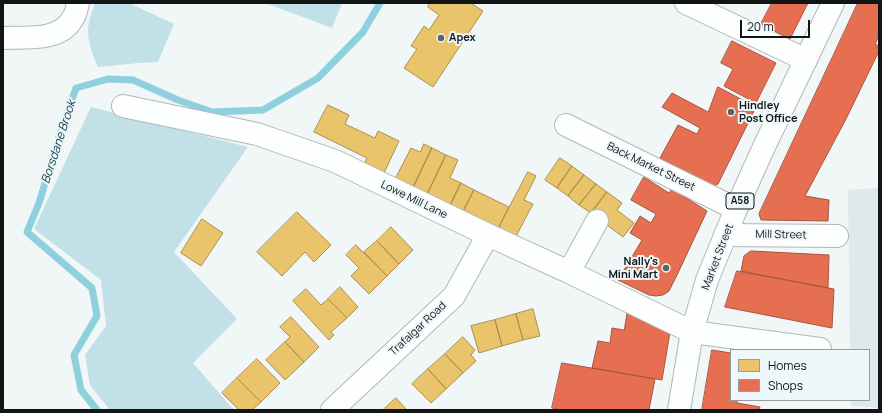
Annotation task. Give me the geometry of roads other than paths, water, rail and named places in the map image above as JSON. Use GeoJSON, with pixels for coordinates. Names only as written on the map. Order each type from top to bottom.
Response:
{"type":"FeatureCollection","features":[{"type":"Feature","properties":{"kind":"main road"},"geometry":{"type":"LineString","coordinates":[[3,38],[51,35],[64,29],[73,18],[78,3]]}},
{"type":"Feature","properties":{"kind":"main road"},"geometry":{"type":"LineString","coordinates":[[686,3],[806,60]]}},
{"type":"Feature","properties":{"kind":"main road","name":"Market Street"},"geometry":{"type":"LineString","coordinates":[[679,410],[692,332],[707,280],[736,209],[763,149],[833,3]]}},
{"type":"Feature","properties":{"kind":"main road","name":"Lowe Mill Lane"},"geometry":{"type":"LineString","coordinates":[[123,106],[257,134],[335,161],[692,332],[820,349]]}},
{"type":"Feature","properties":{"kind":"main road","name":"Back Market Street"},"geometry":{"type":"LineString","coordinates":[[566,125],[736,209]]}},
{"type":"Feature","properties":{"kind":"main road"},"geometry":{"type":"LineString","coordinates":[[569,272],[597,221]]}},
{"type":"Feature","properties":{"kind":"main road","name":"Trafalgar Road"},"geometry":{"type":"LineString","coordinates":[[332,410],[454,296],[488,235]]}},
{"type":"Feature","properties":{"kind":"main road","name":"Mill Street"},"geometry":{"type":"LineString","coordinates":[[726,235],[837,236]]}},
{"type":"Feature","properties":{"kind":"waterway","name":"Borsdane Brook"},"geometry":{"type":"LineString","coordinates":[[97,410],[81,390],[74,355],[97,316],[92,288],[27,232],[39,203],[76,88],[108,79],[133,80],[178,100],[212,112],[263,110],[318,78],[363,32],[380,3]]}},
{"type":"Feature","properties":{"kind":"place","name":"Apex"},"geometry":{"type":"Point","coordinates":[441,38]}},
{"type":"Feature","properties":{"kind":"place","name":"Hindley Post Office"},"geometry":{"type":"Point","coordinates":[731,112]}},
{"type":"Feature","properties":{"kind":"place","name":"Nally's Mini Mart"},"geometry":{"type":"Point","coordinates":[666,268]}}]}
